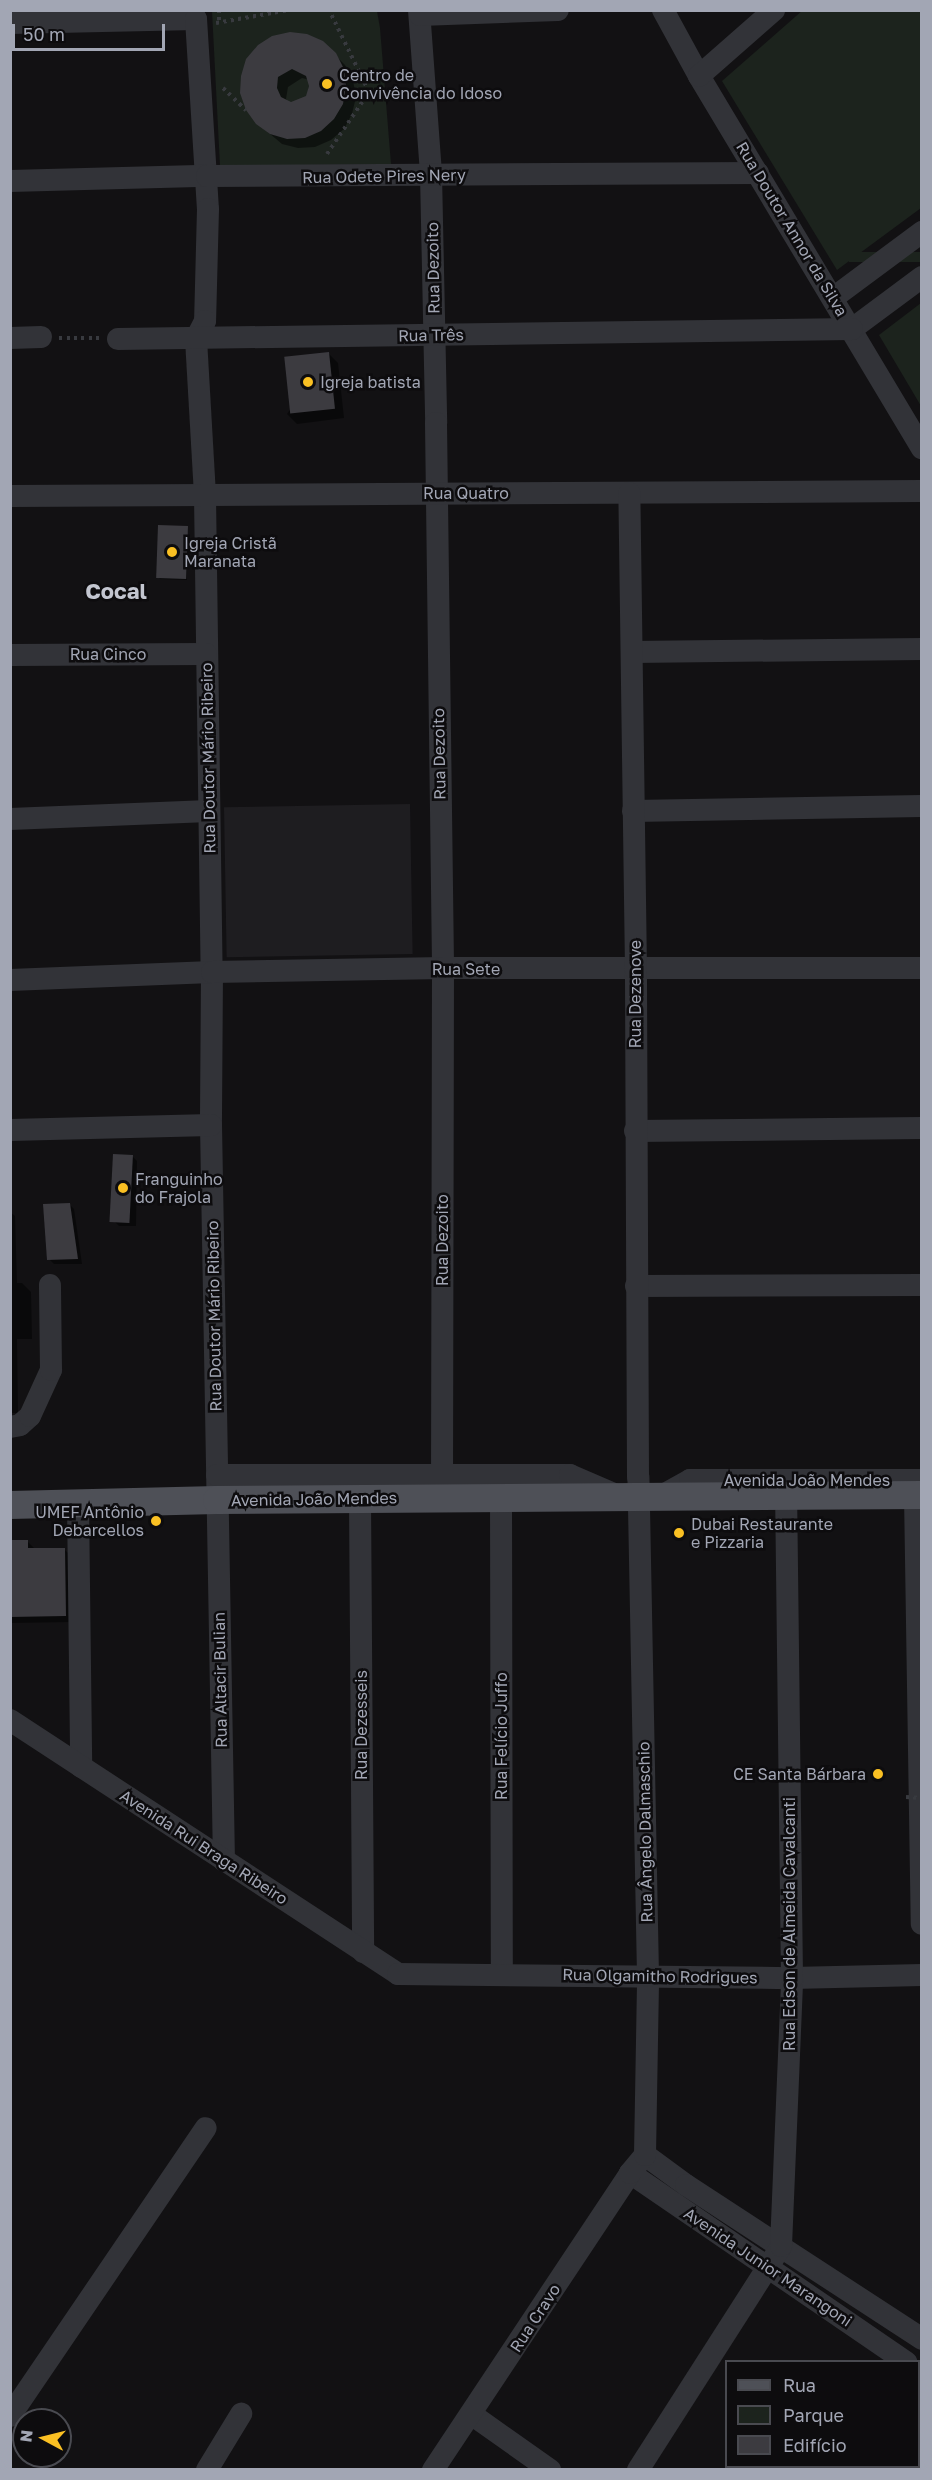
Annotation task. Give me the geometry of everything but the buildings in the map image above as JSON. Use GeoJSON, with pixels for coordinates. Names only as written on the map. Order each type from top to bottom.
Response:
{"type":"FeatureCollection","features":[{"type":"Feature","properties":{"kind":"main road","name":"Avenida João Mendes"},"geometry":{"type":"LineString","coordinates":[[10,1505],[78,1503],[217,1487],[360,1498],[442,1486],[501,1497],[919,1490]]}},
{"type":"Feature","properties":{"kind":"street"},"geometry":{"type":"LineString","coordinates":[[420,13],[558,10]]}},
{"type":"Feature","properties":{"kind":"street","name":"Rua Doutor Annor da Silva"},"geometry":{"type":"LineString","coordinates":[[663,10],[699,76],[833,297],[921,448]]}},
{"type":"Feature","properties":{"kind":"street"},"geometry":{"type":"LineString","coordinates":[[699,76],[774,10]]}},
{"type":"Feature","properties":{"kind":"street","name":"Rua Dezoito"},"geometry":{"type":"LineString","coordinates":[[420,13],[431,174],[435,335],[435,492],[443,968],[442,1486]]}},
{"type":"Feature","properties":{"kind":"street"},"geometry":{"type":"LineString","coordinates":[[10,22],[196,19]]}},
{"type":"Feature","properties":{"kind":"street","name":"Rua Doutor Mário Ribeiro"},"geometry":{"type":"LineString","coordinates":[[196,19],[207,176],[205,321],[196,339],[205,496],[217,1487]]}},
{"type":"Feature","properties":{"kind":"street","name":"Rua Odete Pires Nery"},"geometry":{"type":"LineString","coordinates":[[10,181],[207,176],[320,177],[758,172]]}},
{"type":"Feature","properties":{"kind":"street"},"geometry":{"type":"LineString","coordinates":[[833,297],[921,232]]}},
{"type":"Feature","properties":{"kind":"street"},"geometry":{"type":"LineString","coordinates":[[852,329],[921,278]]}},
{"type":"Feature","properties":{"kind":"street","name":"Rua Três"},"geometry":{"type":"LineString","coordinates":[[118,339],[852,329]]}},
{"type":"Feature","properties":{"kind":"street"},"geometry":{"type":"LineString","coordinates":[[10,338],[41,337]]}},
{"type":"Feature","properties":{"kind":"street","name":"Rua Quatro"},"geometry":{"type":"LineString","coordinates":[[10,496],[921,490]]}},
{"type":"Feature","properties":{"kind":"street","name":"Rua Dezenove"},"geometry":{"type":"LineString","coordinates":[[629,493],[636,970],[635,1131],[639,1496]]}},
{"type":"Feature","properties":{"kind":"street"},"geometry":{"type":"LineString","coordinates":[[632,652],[921,649]]}},
{"type":"Feature","properties":{"kind":"street","name":"Rua Cinco"},"geometry":{"type":"LineString","coordinates":[[10,655],[206,654]]}},
{"type":"Feature","properties":{"kind":"street"},"geometry":{"type":"LineString","coordinates":[[633,811],[921,806]]}},
{"type":"Feature","properties":{"kind":"street"},"geometry":{"type":"LineString","coordinates":[[10,819],[209,811]]}},
{"type":"Feature","properties":{"kind":"street","name":"Rua Sete"},"geometry":{"type":"LineString","coordinates":[[10,980],[212,972],[443,968],[636,970],[921,968]]}},
{"type":"Feature","properties":{"kind":"street"},"geometry":{"type":"LineString","coordinates":[[10,1130],[211,1125]]}},
{"type":"Feature","properties":{"kind":"street"},"geometry":{"type":"LineString","coordinates":[[635,1131],[921,1128]]}},
{"type":"Feature","properties":{"kind":"street"},"geometry":{"type":"LineString","coordinates":[[10,1427],[20,1425],[30,1416],[51,1370],[50,1285]]}},
{"type":"Feature","properties":{"kind":"street"},"geometry":{"type":"LineString","coordinates":[[636,1287],[921,1285]]}},
{"type":"Feature","properties":{"kind":"street","name":"Avenida João Mendes"},"geometry":{"type":"LineString","coordinates":[[217,1487],[442,1486],[570,1475],[639,1496],[690,1480],[919,1490]]}},
{"type":"Feature","properties":{"kind":"street","name":"Rua Altacir Bulian"},"geometry":{"type":"LineString","coordinates":[[217,1487],[224,1860]]}},
{"type":"Feature","properties":{"kind":"street"},"geometry":{"type":"LineString","coordinates":[[919,1490],[921,1924]]}},
{"type":"Feature","properties":{"kind":"street","name":"Rua Edson de Almeida Cavalcanti"},"geometry":{"type":"LineString","coordinates":[[781,2246],[792,1978],[786,1494]]}},
{"type":"Feature","properties":{"kind":"street","name":"Rua Ângelo Dalmaschio"},"geometry":{"type":"LineString","coordinates":[[637,2164],[648,1976],[639,1496]]}},
{"type":"Feature","properties":{"kind":"street","name":"Rua Felício Juffo"},"geometry":{"type":"LineString","coordinates":[[501,1497],[502,1975]]}},
{"type":"Feature","properties":{"kind":"street","name":"Rua Dezesseis"},"geometry":{"type":"LineString","coordinates":[[360,1498],[363,1952]]}},
{"type":"Feature","properties":{"kind":"street"},"geometry":{"type":"LineString","coordinates":[[78,1503],[81,1767]]}},
{"type":"Feature","properties":{"kind":"street","name":"Avenida Rui Braga Ribeiro"},"geometry":{"type":"LineString","coordinates":[[10,1720],[398,1974]]}},
{"type":"Feature","properties":{"kind":"street","name":"Rua Olgamitho Rodrigues"},"geometry":{"type":"LineString","coordinates":[[398,1974],[792,1978],[921,1975]]}},
{"type":"Feature","properties":{"kind":"street"},"geometry":{"type":"LineString","coordinates":[[10,2416],[206,2128]]}},
{"type":"Feature","properties":{"kind":"street","name":"Avenida Junior Marangoni"},"geometry":{"type":"LineString","coordinates":[[637,2164],[686,2185],[921,2339]]}},
{"type":"Feature","properties":{"kind":"street","name":"Avenida Junior Marangoni"},"geometry":{"type":"LineString","coordinates":[[637,2164],[768,2268],[905,2360]]}},
{"type":"Feature","properties":{"kind":"street","name":"Rua Cravo"},"geometry":{"type":"LineString","coordinates":[[433,2469],[637,2164]]}},
{"type":"Feature","properties":{"kind":"street"},"geometry":{"type":"LineString","coordinates":[[638,2469],[781,2246]]}},
{"type":"Feature","properties":{"kind":"street"},"geometry":{"type":"LineString","coordinates":[[207,2469],[241,2414]]}},
{"type":"Feature","properties":{"kind":"street"},"geometry":{"type":"LineString","coordinates":[[471,2414],[550,2469]]}},
{"type":"Feature","properties":{"kind":"path"},"geometry":{"type":"LineString","coordinates":[[219,10],[220,34]]}},
{"type":"Feature","properties":{"kind":"path"},"geometry":{"type":"LineString","coordinates":[[196,19],[219,24],[289,10]]}},
{"type":"Feature","properties":{"kind":"path"},"geometry":{"type":"LineString","coordinates":[[320,177],[320,165],[369,92],[329,10]]}},
{"type":"Feature","properties":{"kind":"path"},"geometry":{"type":"LineString","coordinates":[[222,77],[223,88],[246,110]]}},
{"type":"Feature","properties":{"kind":"path"},"geometry":{"type":"LineString","coordinates":[[41,337],[118,339]]}},
{"type":"Feature","properties":{"kind":"path"},"geometry":{"type":"LineString","coordinates":[[906,1797],[921,1798]]}},
{"type":"Feature","properties":{"kind":"shaded area"},"geometry":{"type":"Polygon","coordinates":[[[410,804],[413,954],[227,957],[224,807],[410,804]]]}},
{"type":"Feature","properties":{"kind":"green space"},"geometry":{"type":"Polygon","coordinates":[[[803,10],[921,11],[921,208],[837,270],[722,81],[803,10]]]}},
{"type":"Feature","properties":{"kind":"green space"},"geometry":{"type":"Polygon","coordinates":[[[212,11],[377,11],[391,164],[220,166],[212,11]]]}},
{"type":"Feature","properties":{"kind":"green space"},"geometry":{"type":"Polygon","coordinates":[[[849,252],[921,252],[921,262],[849,262],[849,252]]]}},
{"type":"Feature","properties":{"kind":"green space"},"geometry":{"type":"Polygon","coordinates":[[[921,303],[921,406],[879,335],[921,303]]]}},
{"type":"Feature","properties":{"kind":"place","name":"Centro de Convivência do Idoso"},"geometry":{"type":"Point","coordinates":[327,84]}},
{"type":"Feature","properties":{"kind":"place","name":"Igreja batista"},"geometry":{"type":"Point","coordinates":[308,382]}},
{"type":"Feature","properties":{"kind":"place","name":"Igreja Cristã Maranata"},"geometry":{"type":"Point","coordinates":[172,552]}},
{"type":"Feature","properties":{"kind":"place","name":"Franguinho do Frajola"},"geometry":{"type":"Point","coordinates":[123,1188]}},
{"type":"Feature","properties":{"kind":"place","name":"UMEF Antônio Debarcellos"},"geometry":{"type":"Point","coordinates":[156,1521]}},
{"type":"Feature","properties":{"kind":"place","name":"Dubai Restaurante e Pizzaria"},"geometry":{"type":"Point","coordinates":[679,1533]}},
{"type":"Feature","properties":{"kind":"place","name":"CE Santa Bárbara"},"geometry":{"type":"Point","coordinates":[878,1774]}},
{"type":"Feature","properties":{"kind":"district","name":"Cocal"},"geometry":{"type":"Point","coordinates":[116,591]}}]}
